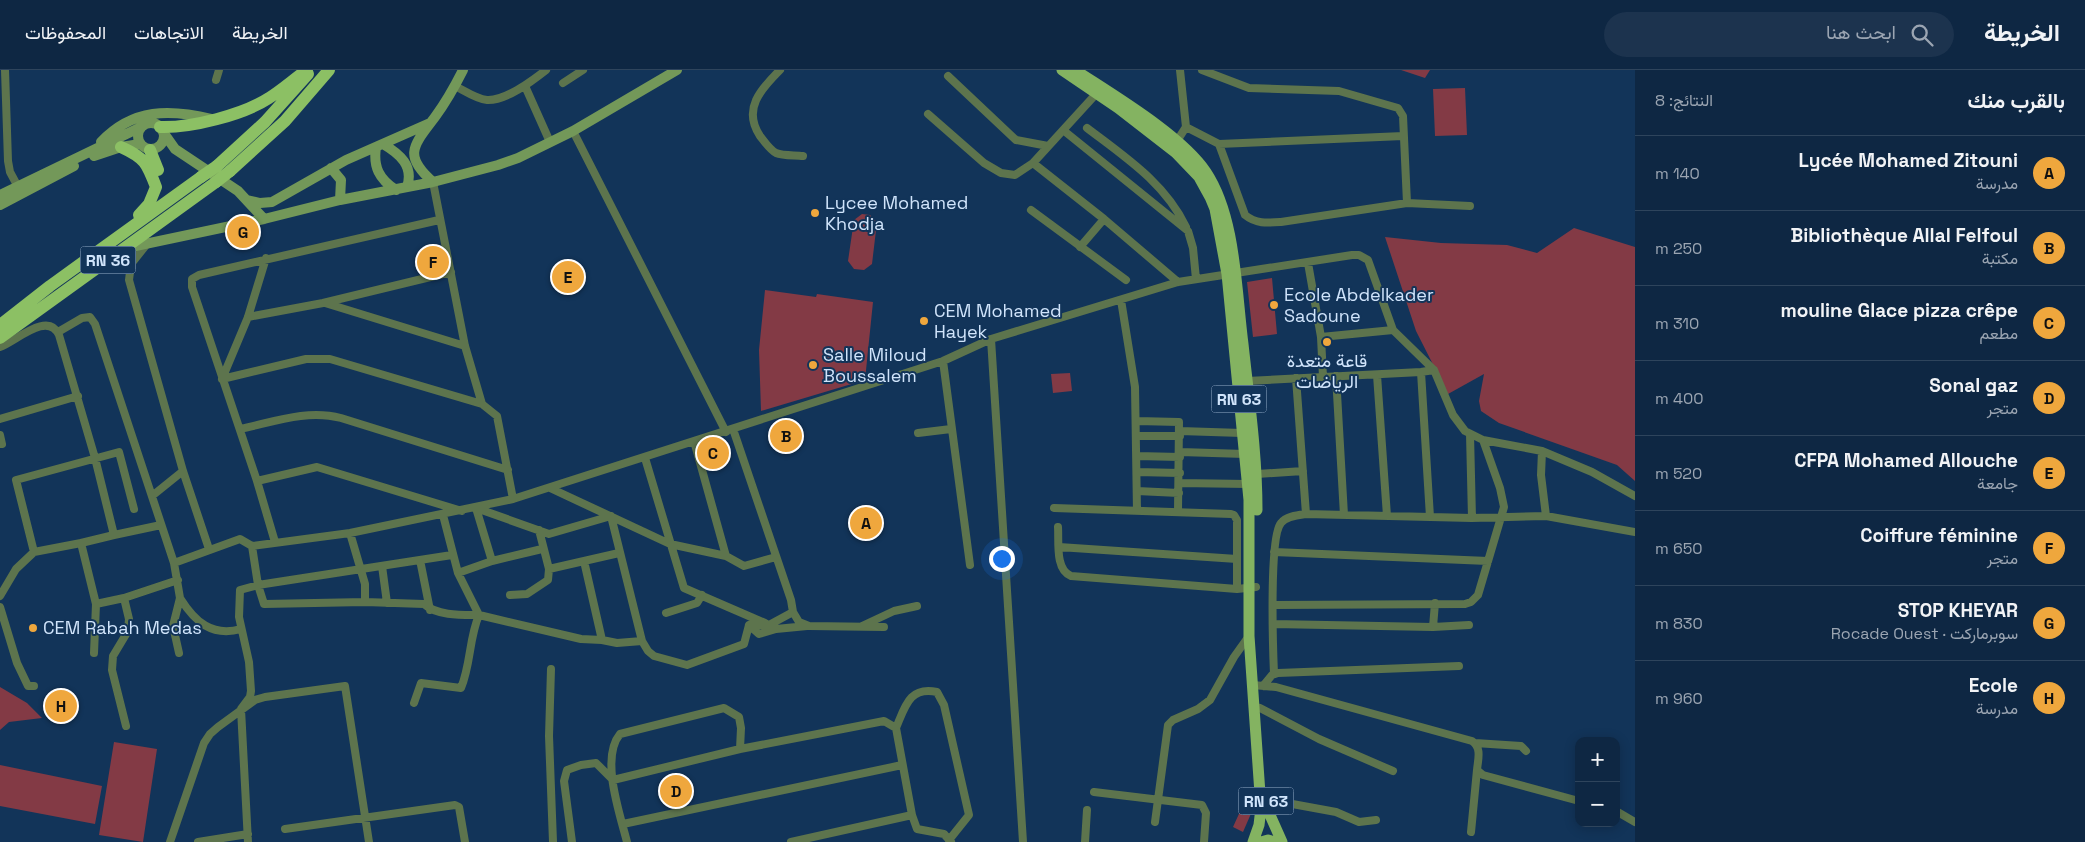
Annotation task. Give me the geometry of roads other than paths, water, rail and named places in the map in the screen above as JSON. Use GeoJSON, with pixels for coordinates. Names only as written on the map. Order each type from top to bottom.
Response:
{"type":"FeatureCollection","features":[{"type":"Feature","properties":{"kind":"highway"},"geometry":{"type":"LineString","coordinates":[[162,130],[241,112],[261,103],[307,70]]}},
{"type":"Feature","properties":{"kind":"highway"},"geometry":{"type":"LineString","coordinates":[[0,325],[117,237],[217,166],[266,122],[312,70]]}},
{"type":"Feature","properties":{"kind":"highway","name":"RN 36"},"geometry":{"type":"LineString","coordinates":[[0,338],[230,171],[285,121],[329,70]]}},
{"type":"Feature","properties":{"kind":"highway"},"geometry":{"type":"LineString","coordinates":[[120,147],[139,157],[149,167],[156,187]]}},
{"type":"Feature","properties":{"kind":"highway"},"geometry":{"type":"LineString","coordinates":[[117,237],[150,204],[159,180],[159,171],[149,147]]}},
{"type":"Feature","properties":{"kind":"main road"},"geometry":{"type":"LineString","coordinates":[[407,188],[417,142],[455,86],[463,70]]}},
{"type":"Feature","properties":{"kind":"main road"},"geometry":{"type":"LineString","coordinates":[[124,249],[264,219],[340,200],[407,188],[498,165],[573,131],[677,70]]}},
{"type":"Feature","properties":{"kind":"main road"},"geometry":{"type":"LineString","coordinates":[[1062,70],[1174,145]]}},
{"type":"Feature","properties":{"kind":"main road"},"geometry":{"type":"LineString","coordinates":[[1075,70],[1122,101],[1205,171],[1218,194],[1229,234],[1231,274],[1247,380],[1257,474]]}},
{"type":"Feature","properties":{"kind":"main road"},"geometry":{"type":"LineString","coordinates":[[94,149],[122,126],[146,114],[170,112],[213,119]]}},
{"type":"Feature","properties":{"kind":"main road"},"geometry":{"type":"LineString","coordinates":[[0,195],[17,185],[151,123],[162,130],[168,141],[179,152],[231,185],[264,219]]}},
{"type":"Feature","properties":{"kind":"main road"},"geometry":{"type":"LineString","coordinates":[[247,200],[268,203],[331,168],[430,123]]}},
{"type":"Feature","properties":{"kind":"main road"},"geometry":{"type":"LineString","coordinates":[[141,127],[137,137],[149,147]]}},
{"type":"Feature","properties":{"kind":"main road"},"geometry":{"type":"LineString","coordinates":[[149,147],[164,140],[162,130]]}},
{"type":"Feature","properties":{"kind":"main road"},"geometry":{"type":"LineString","coordinates":[[380,145],[400,155],[433,182]]}},
{"type":"Feature","properties":{"kind":"main road"},"geometry":{"type":"LineString","coordinates":[[380,145],[375,164],[377,171],[385,183],[396,190]]}},
{"type":"Feature","properties":{"kind":"main road"},"geometry":{"type":"LineString","coordinates":[[0,205],[82,162],[120,147],[149,147],[179,152]]}},
{"type":"Feature","properties":{"kind":"main road"},"geometry":{"type":"LineString","coordinates":[[331,168],[341,180],[340,200]]}},
{"type":"Feature","properties":{"kind":"main road"},"geometry":{"type":"LineString","coordinates":[[283,195],[284,203],[289,213]]}},
{"type":"Feature","properties":{"kind":"main road","name":"RN 63"},"geometry":{"type":"LineString","coordinates":[[1231,274],[1242,433],[1248,484],[1251,536],[1247,588],[1249,636],[1260,708],[1263,800]]}},
{"type":"Feature","properties":{"kind":"main road","name":"RN 63"},"geometry":{"type":"LineString","coordinates":[[1257,474],[1247,588],[1256,635],[1263,800],[1282,842]]}},
{"type":"Feature","properties":{"kind":"main road"},"geometry":{"type":"LineString","coordinates":[[1253,842],[1259,825],[1263,800]]}},
{"type":"Feature","properties":{"kind":"main road"},"geometry":{"type":"LineString","coordinates":[[1260,842],[1268,840],[1274,842]]}},
{"type":"Feature","properties":{"kind":"street"},"geometry":{"type":"LineString","coordinates":[[5,70],[8,161],[10,172],[17,185]]}},
{"type":"Feature","properties":{"kind":"street"},"geometry":{"type":"LineString","coordinates":[[216,80],[219,70]]}},
{"type":"Feature","properties":{"kind":"street"},"geometry":{"type":"LineString","coordinates":[[455,86],[474,97],[488,100],[500,98],[525,86],[546,70]]}},
{"type":"Feature","properties":{"kind":"street"},"geometry":{"type":"LineString","coordinates":[[563,83],[583,70]]}},
{"type":"Feature","properties":{"kind":"street"},"geometry":{"type":"LineString","coordinates":[[780,70],[762,89],[754,106],[754,127],[764,142],[776,153],[803,156]]}},
{"type":"Feature","properties":{"kind":"street"},"geometry":{"type":"LineString","coordinates":[[1174,145],[1186,127],[1180,70]]}},
{"type":"Feature","properties":{"kind":"street"},"geometry":{"type":"LineString","coordinates":[[1202,70],[1249,88],[1338,91],[1395,107],[1402,113],[1407,203]]}},
{"type":"Feature","properties":{"kind":"street"},"geometry":{"type":"LineString","coordinates":[[948,76],[1016,140],[1048,146]]}},
{"type":"Feature","properties":{"kind":"street"},"geometry":{"type":"LineString","coordinates":[[525,86],[550,142]]}},
{"type":"Feature","properties":{"kind":"street"},"geometry":{"type":"LineString","coordinates":[[928,114],[984,164],[1001,173],[1015,175],[1034,164],[1096,94]]}},
{"type":"Feature","properties":{"kind":"street"},"geometry":{"type":"LineString","coordinates":[[1186,127],[1219,144],[1403,136]]}},
{"type":"Feature","properties":{"kind":"street"},"geometry":{"type":"LineString","coordinates":[[1087,128],[1149,176],[1178,210],[1188,231],[1193,248],[1196,278]]}},
{"type":"Feature","properties":{"kind":"street"},"geometry":{"type":"LineString","coordinates":[[1063,130],[1188,231]]}},
{"type":"Feature","properties":{"kind":"street"},"geometry":{"type":"LineString","coordinates":[[573,131],[730,431],[791,600],[793,612],[799,622],[810,626]]}},
{"type":"Feature","properties":{"kind":"street"},"geometry":{"type":"LineString","coordinates":[[1219,144],[1242,208],[1245,215],[1251,220],[1281,222],[1407,203],[1470,206]]}},
{"type":"Feature","properties":{"kind":"street"},"geometry":{"type":"LineString","coordinates":[[1034,164],[1104,219],[1178,282]]}},
{"type":"Feature","properties":{"kind":"street"},"geometry":{"type":"LineString","coordinates":[[433,182],[465,346],[482,404]]}},
{"type":"Feature","properties":{"kind":"street"},"geometry":{"type":"LineString","coordinates":[[1031,210],[1126,280]]}},
{"type":"Feature","properties":{"kind":"street"},"geometry":{"type":"LineString","coordinates":[[1080,246],[1104,219]]}},
{"type":"Feature","properties":{"kind":"street"},"geometry":{"type":"LineString","coordinates":[[275,542],[257,481],[192,287],[192,279],[199,275],[266,258],[439,220]]}},
{"type":"Feature","properties":{"kind":"street"},"geometry":{"type":"LineString","coordinates":[[147,244],[131,264],[130,280],[184,471],[209,549]]}},
{"type":"Feature","properties":{"kind":"street"},"geometry":{"type":"LineString","coordinates":[[174,563],[240,538],[252,546],[350,534],[513,500],[943,361],[991,339],[1178,282],[1352,255],[1365,257],[1370,265],[1393,330],[1434,370],[1453,415],[1460,426],[1470,434],[1483,440],[1542,451],[1592,472],[1635,496]]}},
{"type":"Feature","properties":{"kind":"street"},"geometry":{"type":"LineString","coordinates":[[222,379],[248,317],[266,258]]}},
{"type":"Feature","properties":{"kind":"street"},"geometry":{"type":"LineString","coordinates":[[1308,263],[1321,336],[1323,377]]}},
{"type":"Feature","properties":{"kind":"street"},"geometry":{"type":"LineString","coordinates":[[248,317],[323,303],[451,272]]}},
{"type":"Feature","properties":{"kind":"street"},"geometry":{"type":"LineString","coordinates":[[1121,300],[1135,387],[1137,510]]}},
{"type":"Feature","properties":{"kind":"street"},"geometry":{"type":"LineString","coordinates":[[323,303],[465,346]]}},
{"type":"Feature","properties":{"kind":"street"},"geometry":{"type":"LineString","coordinates":[[58,332],[82,318],[94,320],[174,563],[180,598],[173,626],[180,653]]}},
{"type":"Feature","properties":{"kind":"street"},"geometry":{"type":"LineString","coordinates":[[0,347],[33,328],[52,326],[58,332],[78,396],[114,535]]}},
{"type":"Feature","properties":{"kind":"street"},"geometry":{"type":"LineString","coordinates":[[1321,336],[1393,330]]}},
{"type":"Feature","properties":{"kind":"street"},"geometry":{"type":"LineString","coordinates":[[991,339],[1023,842]]}},
{"type":"Feature","properties":{"kind":"street"},"geometry":{"type":"LineString","coordinates":[[222,379],[306,359],[330,359],[482,404],[497,416],[513,500]]}},
{"type":"Feature","properties":{"kind":"street"},"geometry":{"type":"LineString","coordinates":[[943,361],[970,565]]}},
{"type":"Feature","properties":{"kind":"street"},"geometry":{"type":"LineString","coordinates":[[1247,380],[1377,375],[1434,370]]}},
{"type":"Feature","properties":{"kind":"street"},"geometry":{"type":"LineString","coordinates":[[1421,372],[1430,517]]}},
{"type":"Feature","properties":{"kind":"street"},"geometry":{"type":"LineString","coordinates":[[1377,375],[1387,516]]}},
{"type":"Feature","properties":{"kind":"street"},"geometry":{"type":"LineString","coordinates":[[1336,376],[1344,515]]}},
{"type":"Feature","properties":{"kind":"street"},"geometry":{"type":"LineString","coordinates":[[1296,378],[1306,514]]}},
{"type":"Feature","properties":{"kind":"street"},"geometry":{"type":"LineString","coordinates":[[0,419],[78,396]]}},
{"type":"Feature","properties":{"kind":"street"},"geometry":{"type":"LineString","coordinates":[[240,429],[307,415],[324,414],[508,470]]}},
{"type":"Feature","properties":{"kind":"street"},"geometry":{"type":"LineString","coordinates":[[1136,421],[1177,422],[1180,424],[1178,512]]}},
{"type":"Feature","properties":{"kind":"street"},"geometry":{"type":"LineString","coordinates":[[918,433],[951,429]]}},
{"type":"Feature","properties":{"kind":"street"},"geometry":{"type":"LineString","coordinates":[[1137,436],[1242,433]]}},
{"type":"Feature","properties":{"kind":"street"},"geometry":{"type":"LineString","coordinates":[[1470,434],[1472,518]]}},
{"type":"Feature","properties":{"kind":"street"},"geometry":{"type":"LineString","coordinates":[[0,435],[2,444],[0,444]]}},
{"type":"Feature","properties":{"kind":"street"},"geometry":{"type":"LineString","coordinates":[[1273,604],[1465,604],[1475,599],[1504,507],[1483,440]]}},
{"type":"Feature","properties":{"kind":"street"},"geometry":{"type":"LineString","coordinates":[[694,441],[726,556]]}},
{"type":"Feature","properties":{"kind":"street"},"geometry":{"type":"LineString","coordinates":[[1542,451],[1541,475],[1546,516]]}},
{"type":"Feature","properties":{"kind":"street"},"geometry":{"type":"LineString","coordinates":[[34,552],[16,480],[119,452],[134,508]]}},
{"type":"Feature","properties":{"kind":"street"},"geometry":{"type":"LineString","coordinates":[[1137,456],[1245,454]]}},
{"type":"Feature","properties":{"kind":"street"},"geometry":{"type":"LineString","coordinates":[[645,458],[684,588],[769,625]]}},
{"type":"Feature","properties":{"kind":"street"},"geometry":{"type":"LineString","coordinates":[[257,481],[316,467],[463,511]]}},
{"type":"Feature","properties":{"kind":"street"},"geometry":{"type":"LineString","coordinates":[[152,496],[184,471]]}},
{"type":"Feature","properties":{"kind":"street"},"geometry":{"type":"LineString","coordinates":[[1257,474],[1302,471]]}},
{"type":"Feature","properties":{"kind":"street"},"geometry":{"type":"LineString","coordinates":[[1137,472],[1180,473]]}},
{"type":"Feature","properties":{"kind":"street"},"geometry":{"type":"LineString","coordinates":[[1179,483],[1248,484]]}},
{"type":"Feature","properties":{"kind":"street"},"geometry":{"type":"LineString","coordinates":[[550,488],[671,544],[726,556],[744,566],[776,557]]}},
{"type":"Feature","properties":{"kind":"street"},"geometry":{"type":"LineString","coordinates":[[1137,491],[1179,493]]}},
{"type":"Feature","properties":{"kind":"street"},"geometry":{"type":"LineString","coordinates":[[476,508],[549,534],[611,516]]}},
{"type":"Feature","properties":{"kind":"street"},"geometry":{"type":"LineString","coordinates":[[476,508],[492,561]]}},
{"type":"Feature","properties":{"kind":"street"},"geometry":{"type":"LineString","coordinates":[[1054,508],[1234,515],[1237,520],[1237,559],[1247,588],[1071,576],[1066,574],[1061,567],[1058,527]]}},
{"type":"Feature","properties":{"kind":"street"},"geometry":{"type":"LineString","coordinates":[[1274,674],[1274,552],[1276,536],[1281,522],[1286,518],[1306,514],[1472,518],[1546,516],[1635,532]]}},
{"type":"Feature","properties":{"kind":"street"},"geometry":{"type":"LineString","coordinates":[[414,703],[421,683],[461,688],[468,672],[474,627],[479,615],[458,573],[443,515]]}},
{"type":"Feature","properties":{"kind":"street"},"geometry":{"type":"LineString","coordinates":[[611,516],[642,641],[648,651],[654,656],[687,665],[744,644],[749,625]]}},
{"type":"Feature","properties":{"kind":"street"},"geometry":{"type":"LineString","coordinates":[[0,596],[16,569],[34,552],[161,525]]}},
{"type":"Feature","properties":{"kind":"street"},"geometry":{"type":"LineString","coordinates":[[510,595],[526,594],[548,580],[549,569],[538,530]]}},
{"type":"Feature","properties":{"kind":"street"},"geometry":{"type":"LineString","coordinates":[[350,534],[365,584],[365,602]]}},
{"type":"Feature","properties":{"kind":"street"},"geometry":{"type":"LineString","coordinates":[[80,542],[96,604],[94,653]]}},
{"type":"Feature","properties":{"kind":"street"},"geometry":{"type":"LineString","coordinates":[[252,546],[258,585],[264,604],[365,602],[424,604],[430,610],[464,615],[479,615],[581,639],[602,640],[617,644],[642,641]]}},
{"type":"Feature","properties":{"kind":"street"},"geometry":{"type":"LineString","coordinates":[[1059,546],[1237,559]]}},
{"type":"Feature","properties":{"kind":"street"},"geometry":{"type":"LineString","coordinates":[[458,573],[492,561],[542,549]]}},
{"type":"Feature","properties":{"kind":"street"},"geometry":{"type":"LineString","coordinates":[[1274,552],[1488,561]]}},
{"type":"Feature","properties":{"kind":"street"},"geometry":{"type":"LineString","coordinates":[[549,569],[619,553]]}},
{"type":"Feature","properties":{"kind":"street"},"geometry":{"type":"LineString","coordinates":[[198,842],[248,838],[241,709],[250,697],[251,691],[249,662],[241,629],[238,604],[240,590],[258,585],[452,555]]}},
{"type":"Feature","properties":{"kind":"street"},"geometry":{"type":"LineString","coordinates":[[420,560],[430,610]]}},
{"type":"Feature","properties":{"kind":"street"},"geometry":{"type":"LineString","coordinates":[[584,561],[602,640]]}},
{"type":"Feature","properties":{"kind":"street"},"geometry":{"type":"LineString","coordinates":[[382,566],[387,603]]}},
{"type":"Feature","properties":{"kind":"street"},"geometry":{"type":"LineString","coordinates":[[96,604],[124,598],[178,580]]}},
{"type":"Feature","properties":{"kind":"street"},"geometry":{"type":"LineString","coordinates":[[666,613],[698,603],[702,595]]}},
{"type":"Feature","properties":{"kind":"street"},"geometry":{"type":"LineString","coordinates":[[124,598],[129,619],[128,631],[114,656],[112,670],[126,726]]}},
{"type":"Feature","properties":{"kind":"street"},"geometry":{"type":"LineString","coordinates":[[180,598],[188,610],[209,628],[219,632],[241,629]]}},
{"type":"Feature","properties":{"kind":"street"},"geometry":{"type":"LineString","coordinates":[[1433,627],[1435,603]]}},
{"type":"Feature","properties":{"kind":"street"},"geometry":{"type":"LineString","coordinates":[[860,626],[894,611],[916,606]]}},
{"type":"Feature","properties":{"kind":"street"},"geometry":{"type":"LineString","coordinates":[[0,607],[17,663],[28,686],[34,686]]}},
{"type":"Feature","properties":{"kind":"street"},"geometry":{"type":"LineString","coordinates":[[749,625],[769,625],[793,612]]}},
{"type":"Feature","properties":{"kind":"street"},"geometry":{"type":"LineString","coordinates":[[1273,624],[1433,627],[1469,625]]}},
{"type":"Feature","properties":{"kind":"street"},"geometry":{"type":"LineString","coordinates":[[749,625],[759,634],[776,629],[810,626],[884,627]]}},
{"type":"Feature","properties":{"kind":"street"},"geometry":{"type":"LineString","coordinates":[[1155,822],[1170,723],[1198,709],[1210,700],[1234,657],[1249,636]]}},
{"type":"Feature","properties":{"kind":"street"},"geometry":{"type":"LineString","coordinates":[[1258,685],[1274,674],[1458,666]]}},
{"type":"Feature","properties":{"kind":"street"},"geometry":{"type":"LineString","coordinates":[[551,669],[549,736],[553,842]]}},
{"type":"Feature","properties":{"kind":"street"},"geometry":{"type":"LineString","coordinates":[[1258,685],[1475,743],[1521,746],[1526,750]]}},
{"type":"Feature","properties":{"kind":"street"},"geometry":{"type":"LineString","coordinates":[[170,842],[207,739],[218,727],[241,709],[265,697],[345,686],[369,842]]}},
{"type":"Feature","properties":{"kind":"street"},"geometry":{"type":"LineString","coordinates":[[926,690],[937,692],[944,705],[969,815],[950,841],[944,834],[917,829],[912,815],[902,765],[896,728],[908,702],[918,692],[926,690]]}},
{"type":"Feature","properties":{"kind":"street"},"geometry":{"type":"LineString","coordinates":[[627,842],[613,789],[612,756],[614,742],[620,734],[724,708],[739,717],[741,728],[740,749]]}},
{"type":"Feature","properties":{"kind":"street"},"geometry":{"type":"LineString","coordinates":[[1260,708],[1319,739],[1394,771]]}},
{"type":"Feature","properties":{"kind":"street"},"geometry":{"type":"LineString","coordinates":[[613,780],[740,749],[884,721],[896,728]]}},
{"type":"Feature","properties":{"kind":"street"},"geometry":{"type":"LineString","coordinates":[[1472,832],[1479,751],[1475,743]]}},
{"type":"Feature","properties":{"kind":"street"},"geometry":{"type":"LineString","coordinates":[[572,842],[564,781],[567,770],[581,765],[596,763],[613,780]]}},
{"type":"Feature","properties":{"kind":"street"},"geometry":{"type":"LineString","coordinates":[[623,824],[902,765]]}},
{"type":"Feature","properties":{"kind":"street"},"geometry":{"type":"LineString","coordinates":[[1477,770],[1492,778],[1575,800]]}},
{"type":"Feature","properties":{"kind":"street"},"geometry":{"type":"LineString","coordinates":[[1094,792],[1199,804],[1205,807],[1206,812],[1204,842]]}},
{"type":"Feature","properties":{"kind":"street"},"geometry":{"type":"LineString","coordinates":[[1263,800],[1336,812],[1359,822],[1376,820]]}},
{"type":"Feature","properties":{"kind":"street"},"geometry":{"type":"LineString","coordinates":[[285,829],[455,805],[461,812],[465,842]]}},
{"type":"Feature","properties":{"kind":"street"},"geometry":{"type":"LineString","coordinates":[[1085,842],[1087,810]]}},
{"type":"Feature","properties":{"kind":"street"},"geometry":{"type":"LineString","coordinates":[[1620,813],[1635,822]]}},
{"type":"Feature","properties":{"kind":"street"},"geometry":{"type":"LineString","coordinates":[[791,842],[912,815]]}},
{"type":"Feature","properties":{"kind":"place","name":"Lycee Mohamed Khodja"},"geometry":{"type":"Point","coordinates":[815,213]}},
{"type":"Feature","properties":{"kind":"place","name":"STOP KHEYAR"},"geometry":{"type":"Point","coordinates":[243,232]}},
{"type":"Feature","properties":{"kind":"place","name":"Coiffure féminine"},"geometry":{"type":"Point","coordinates":[433,262]}},
{"type":"Feature","properties":{"kind":"place","name":"CFPA Mohamed Allouche"},"geometry":{"type":"Point","coordinates":[568,277]}},
{"type":"Feature","properties":{"kind":"place","name":"Ecole Abdelkader Sadoune"},"geometry":{"type":"Point","coordinates":[1274,305]}},
{"type":"Feature","properties":{"kind":"place","name":"CEM Mohamed Hayek"},"geometry":{"type":"Point","coordinates":[924,321]}},
{"type":"Feature","properties":{"kind":"place","name":"قاعة متعدة الرياضات"},"geometry":{"type":"Point","coordinates":[1327,342]}},
{"type":"Feature","properties":{"kind":"place","name":"Salle Miloud Boussalem"},"geometry":{"type":"Point","coordinates":[813,365]}},
{"type":"Feature","properties":{"kind":"place","name":"Bibliothèque Allal Felfoul"},"geometry":{"type":"Point","coordinates":[786,436]}},
{"type":"Feature","properties":{"kind":"place","name":"mouline Glace pizza crêpe"},"geometry":{"type":"Point","coordinates":[713,453]}},
{"type":"Feature","properties":{"kind":"place","name":"Lycée Mohamed Zitouni"},"geometry":{"type":"Point","coordinates":[866,523]}},
{"type":"Feature","properties":{"kind":"place","name":"CEM Rabah Medas"},"geometry":{"type":"Point","coordinates":[33,628]}},
{"type":"Feature","properties":{"kind":"place","name":"Ecole"},"geometry":{"type":"Point","coordinates":[61,706]}},
{"type":"Feature","properties":{"kind":"place","name":"Sonal gaz"},"geometry":{"type":"Point","coordinates":[676,791]}}]}
